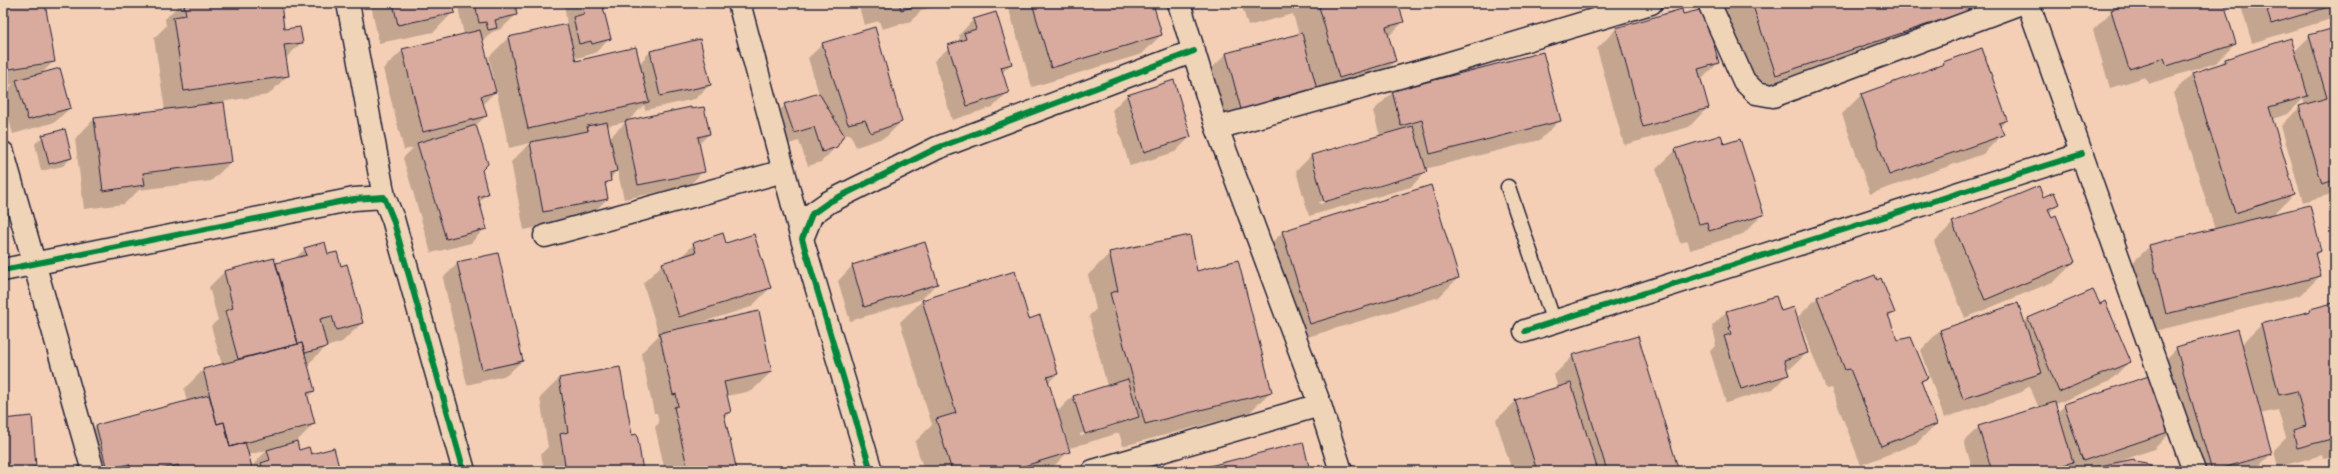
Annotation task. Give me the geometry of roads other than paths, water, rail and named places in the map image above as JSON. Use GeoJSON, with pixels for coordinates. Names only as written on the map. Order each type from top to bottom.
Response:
{"type":"FeatureCollection","features":[{"type":"Feature","properties":{"kind":"street"},"geometry":{"type":"LineString","coordinates":[[348,3],[384,197],[393,219],[464,471]]}},
{"type":"Feature","properties":{"kind":"street"},"geometry":{"type":"LineString","coordinates":[[739,3],[802,239],[871,471]]}},
{"type":"Feature","properties":{"kind":"street"},"geometry":{"type":"LineString","coordinates":[[1179,3],[1217,128],[1320,405],[1341,471]]}},
{"type":"Feature","properties":{"kind":"street"},"geometry":{"type":"LineString","coordinates":[[1217,128],[1446,64],[1651,3]]}},
{"type":"Feature","properties":{"kind":"street"},"geometry":{"type":"LineString","coordinates":[[1709,3],[1744,81],[1756,93],[1773,96],[2021,3]]}},
{"type":"Feature","properties":{"kind":"street"},"geometry":{"type":"LineString","coordinates":[[2028,3],[2194,471]]}},
{"type":"Feature","properties":{"kind":"street"},"geometry":{"type":"LineString","coordinates":[[802,239],[812,214],[817,210],[937,148],[1194,51]]}},
{"type":"Feature","properties":{"kind":"street"},"geometry":{"type":"LineString","coordinates":[[3,153],[93,471]]}},
{"type":"Feature","properties":{"kind":"street"},"geometry":{"type":"LineString","coordinates":[[1526,331],[2082,154]]}},
{"type":"Feature","properties":{"kind":"street"},"geometry":{"type":"LineString","coordinates":[[545,236],[784,171]]}},
{"type":"Feature","properties":{"kind":"street"},"geometry":{"type":"LineString","coordinates":[[3,270],[35,265],[354,199],[384,197]]}},
{"type":"Feature","properties":{"kind":"street"},"geometry":{"type":"LineString","coordinates":[[1094,471],[1320,405]]}},
{"type":"Feature","properties":{"kind":"lane"},"geometry":{"type":"LineString","coordinates":[[1508,187],[1554,322]]}}]}
